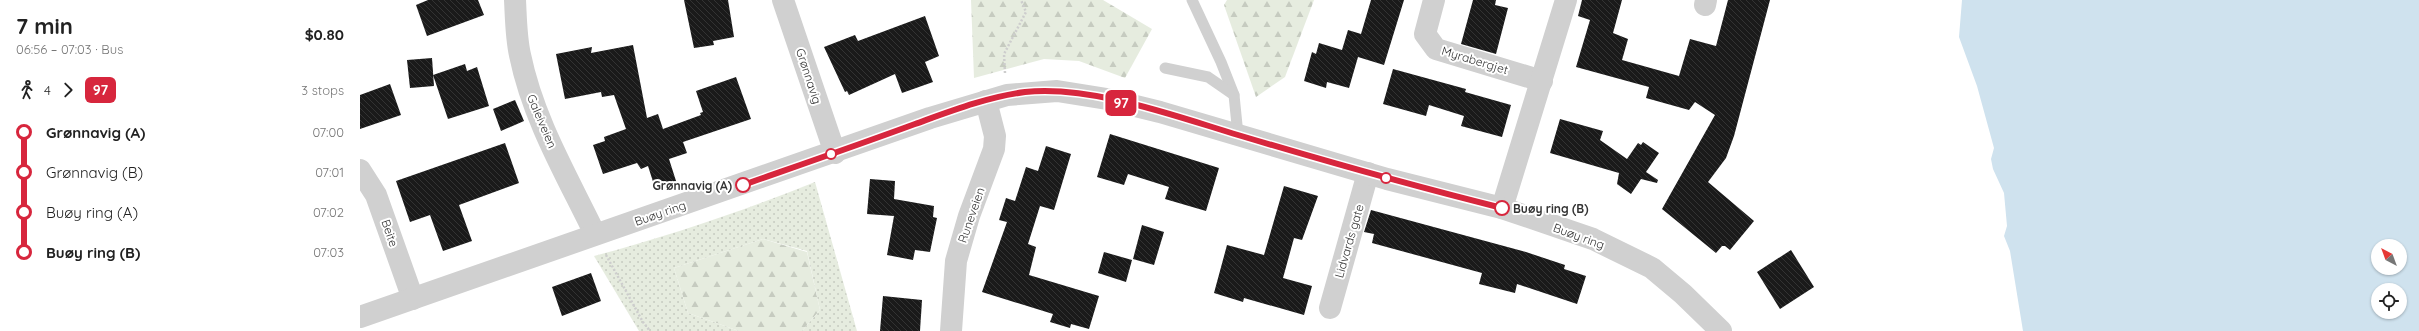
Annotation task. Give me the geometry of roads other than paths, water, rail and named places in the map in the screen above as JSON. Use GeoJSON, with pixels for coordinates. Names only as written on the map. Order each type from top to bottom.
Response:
{"type":"FeatureCollection","features":[{"type":"Feature","properties":{"kind":"street","name":"Galeiveien"},"geometry":{"type":"LineString","coordinates":[[515,0],[520,54],[532,97],[542,126],[595,234]]}},
{"type":"Feature","properties":{"kind":"street","name":"Grønnavig"},"geometry":{"type":"LineString","coordinates":[[783,0],[835,152]]}},
{"type":"Feature","properties":{"kind":"street","name":"Myrabergjet"},"geometry":{"type":"LineString","coordinates":[[1434,0],[1425,34],[1436,49],[1542,81]]}},
{"type":"Feature","properties":{"kind":"street"},"geometry":{"type":"LineString","coordinates":[[1502,208],[1566,0]]}},
{"type":"Feature","properties":{"kind":"street","name":"Buøy ring"},"geometry":{"type":"LineString","coordinates":[[360,317],[930,118],[986,101],[1026,92],[1057,91],[1107,99],[1238,135],[1368,173],[1502,208],[1593,239],[1652,268],[1691,301],[1721,331]]}},
{"type":"Feature","properties":{"kind":"street","name":"Runeveien"},"geometry":{"type":"LineString","coordinates":[[951,331],[956,262],[969,216],[994,149],[995,136],[986,101]]}},
{"type":"Feature","properties":{"kind":"street","name":"Beite"},"geometry":{"type":"LineString","coordinates":[[360,170],[376,194],[413,299]]}},
{"type":"Feature","properties":{"kind":"street","name":"Lidvards gate"},"geometry":{"type":"LineString","coordinates":[[1330,308],[1368,173]]}},
{"type":"Feature","properties":{"kind":"lane"},"geometry":{"type":"LineString","coordinates":[[1192,0],[1221,62],[1234,96],[1238,135]]}},
{"type":"Feature","properties":{"kind":"lane"},"geometry":{"type":"LineString","coordinates":[[1165,68],[1208,77],[1234,96]]}},
{"type":"Feature","properties":{"kind":"water"},"geometry":{"type":"Polygon","coordinates":[[[1962,0],[2419,0],[2419,331],[2023,331],[2010,251],[2004,236],[2007,226],[2004,193],[1993,169],[1991,159],[1994,148],[1977,86],[1959,37],[1962,0]]]}},
{"type":"Feature","properties":{"kind":"place","name":"Grønnavig (A)"},"geometry":{"type":"Point","coordinates":[743,185]}},
{"type":"Feature","properties":{"kind":"place","name":"Buøy ring (B)"},"geometry":{"type":"Point","coordinates":[1502,208]}}]}
